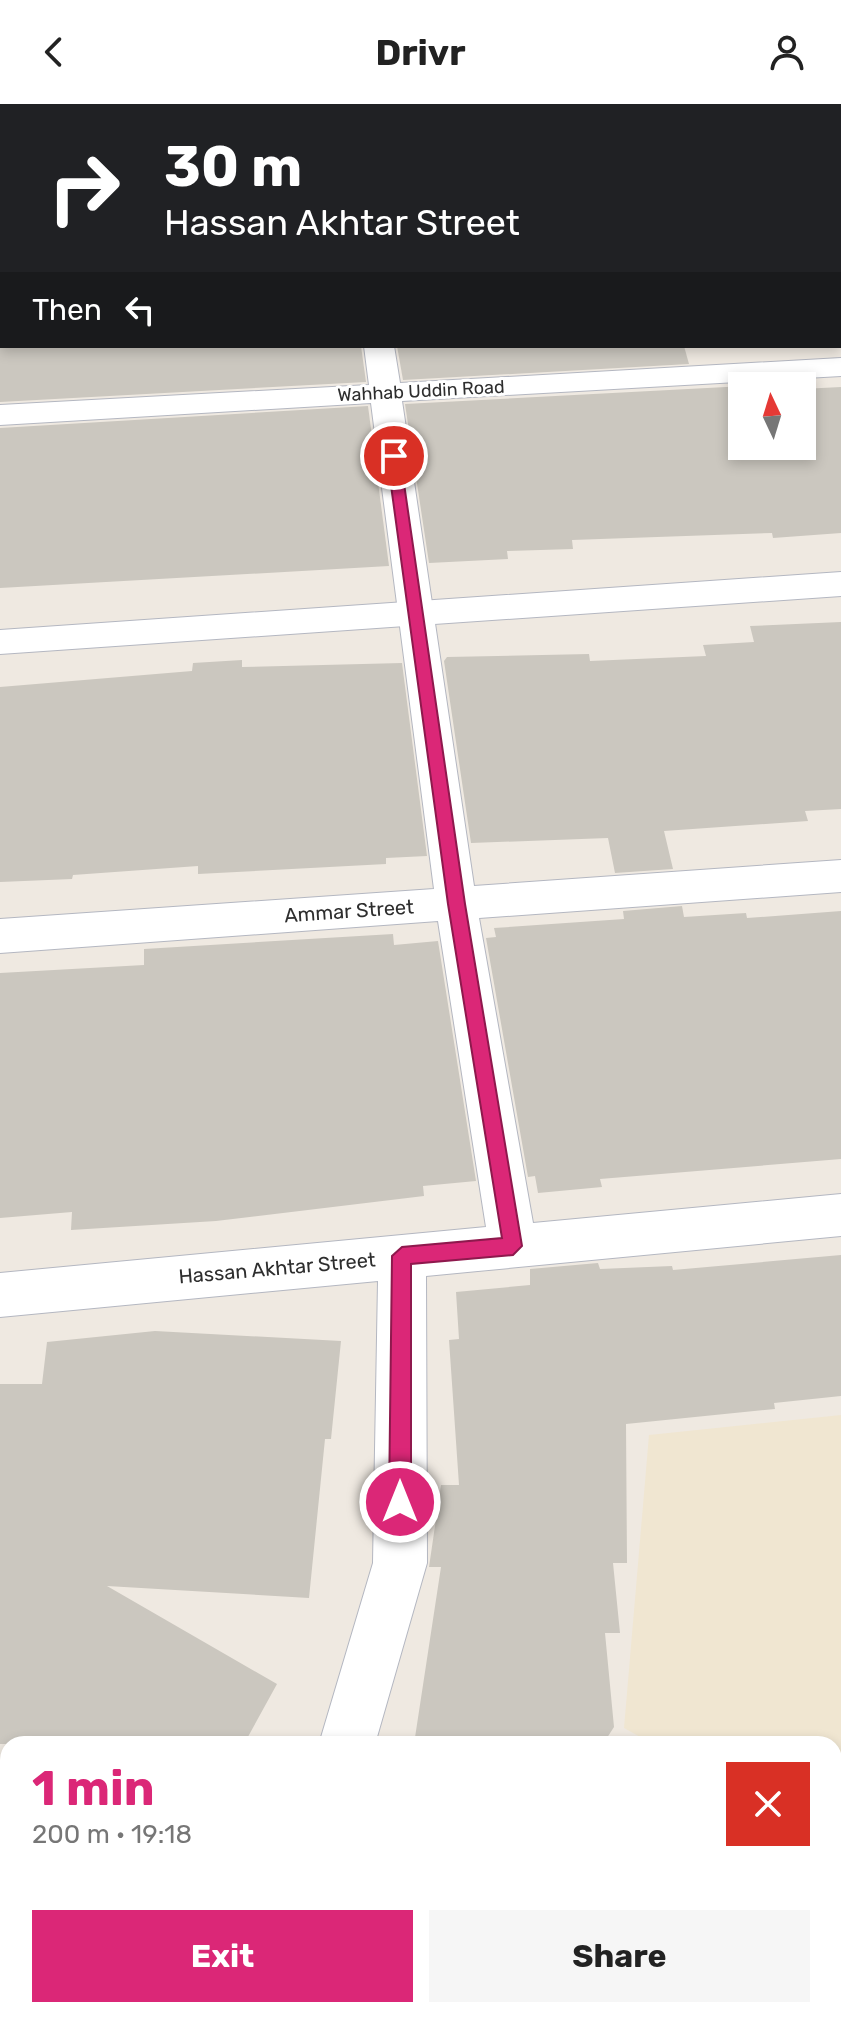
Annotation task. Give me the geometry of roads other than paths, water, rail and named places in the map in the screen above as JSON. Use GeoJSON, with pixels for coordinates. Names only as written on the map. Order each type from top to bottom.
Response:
{"type":"FeatureCollection","features":[{"type":"Feature","properties":{"kind":"street"},"geometry":{"type":"LineString","coordinates":[[379,348],[456,904],[513,1246]]}},
{"type":"Feature","properties":{"kind":"street","name":"Wahhab Uddin Road"},"geometry":{"type":"LineString","coordinates":[[0,415],[841,367]]}},
{"type":"Feature","properties":{"kind":"street"},"geometry":{"type":"LineString","coordinates":[[0,642],[841,584]]}},
{"type":"Feature","properties":{"kind":"street","name":"Ammar Street"},"geometry":{"type":"LineString","coordinates":[[0,936],[841,876]]}},
{"type":"Feature","properties":{"kind":"street","name":"Hassan Akhtar Street"},"geometry":{"type":"LineString","coordinates":[[0,1295],[841,1215]]}},
{"type":"Feature","properties":{"kind":"street"},"geometry":{"type":"LineString","coordinates":[[349,1736],[400,1563],[402,1256]]}}]}
